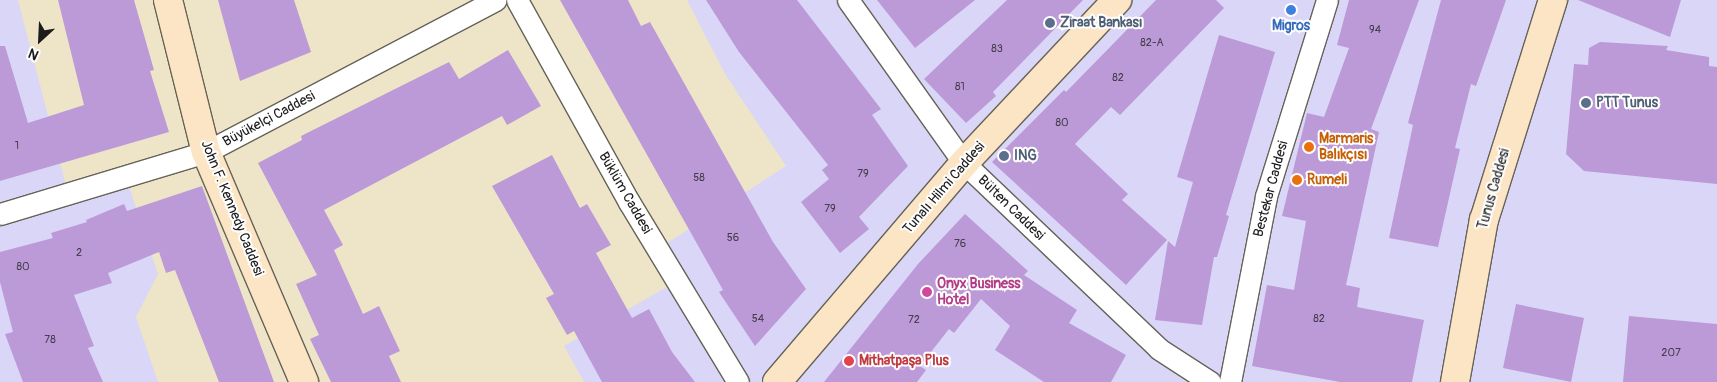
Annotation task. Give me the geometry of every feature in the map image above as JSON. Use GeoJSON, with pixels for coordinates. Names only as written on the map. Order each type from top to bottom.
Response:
{"type":"FeatureCollection","features":[{"type":"Feature","properties":{"kind":"street","name":"John F. Kennedy Caddesi"},"geometry":{"type":"LineString","coordinates":[[168,0],[206,152],[304,382]]}},
{"type":"Feature","properties":{"kind":"street","name":"Büyükelçi Caddesi"},"geometry":{"type":"LineString","coordinates":[[0,214],[206,152],[496,0]]}},
{"type":"Feature","properties":{"kind":"street","name":"Büklüm Caddesi"},"geometry":{"type":"LineString","coordinates":[[517,0],[629,202],[738,382]]}},
{"type":"Feature","properties":{"kind":"street","name":"Bülten Caddesi"},"geometry":{"type":"LineString","coordinates":[[848,0],[964,163],[1159,349],[1210,382]]}},
{"type":"Feature","properties":{"kind":"street","name":"Tunalı Hilmi Caddesi"},"geometry":{"type":"LineString","coordinates":[[777,382],[964,163],[1117,0]]}},
{"type":"Feature","properties":{"kind":"street","name":"Bestekar Caddesi"},"geometry":{"type":"LineString","coordinates":[[1230,382],[1266,196],[1327,0]]}},
{"type":"Feature","properties":{"kind":"street","name":"Tunus Caddesi"},"geometry":{"type":"LineString","coordinates":[[1455,382],[1484,220],[1553,0]]}},
{"type":"Feature","properties":{"kind":"shaded area"},"geometry":{"type":"Polygon","coordinates":[[[0,0],[18,0],[68,193],[126,177],[158,274],[136,317],[158,382],[0,382],[0,0]]]}},
{"type":"Feature","properties":{"kind":"shaded area"},"geometry":{"type":"Polygon","coordinates":[[[687,0],[1717,0],[1717,382],[584,382],[564,346],[677,281],[658,249],[786,166],[725,74],[687,0]]]}},
{"type":"Feature","properties":{"kind":"building"},"geometry":{"type":"Polygon","coordinates":[[[58,0],[134,0],[154,70],[150,71],[169,132],[0,181],[0,46],[5,46],[28,123],[84,105],[58,0]]]}},
{"type":"Feature","properties":{"kind":"building"},"geometry":{"type":"Polygon","coordinates":[[[218,0],[294,0],[311,52],[240,81],[218,0]]]}},
{"type":"Feature","properties":{"kind":"building"},"geometry":{"type":"Polygon","coordinates":[[[560,0],[628,0],[641,26],[650,22],[773,242],[806,289],[755,346],[719,292],[723,290],[560,0]]]}},
{"type":"Feature","properties":{"kind":"building"},"geometry":{"type":"Polygon","coordinates":[[[706,0],[797,0],[881,109],[872,115],[908,166],[859,217],[869,229],[840,253],[801,202],[829,179],[822,170],[828,165],[739,52],[706,0]]]}},
{"type":"Feature","properties":{"kind":"building"},"geometry":{"type":"Polygon","coordinates":[[[877,0],[975,0],[915,48],[877,0]]]}},
{"type":"Feature","properties":{"kind":"building"},"geometry":{"type":"Polygon","coordinates":[[[1007,0],[1083,0],[993,92],[996,96],[966,123],[924,79],[1007,0]]]}},
{"type":"Feature","properties":{"kind":"building"},"geometry":{"type":"Polygon","coordinates":[[[1156,0],[1216,0],[1224,8],[1120,115],[1111,107],[1075,144],[1128,194],[1122,200],[1167,240],[1126,285],[992,162],[1064,90],[1066,92],[1156,0]]]}},
{"type":"Feature","properties":{"kind":"building"},"geometry":{"type":"Polygon","coordinates":[[[1349,0],[1419,0],[1371,129],[1379,132],[1346,285],[1360,288],[1357,307],[1424,320],[1412,382],[1340,382],[1252,366],[1267,285],[1294,290],[1306,221],[1282,216],[1307,113],[1324,117],[1349,48],[1337,45],[1349,0]]]}},
{"type":"Feature","properties":{"kind":"building"},"geometry":{"type":"Polygon","coordinates":[[[1441,0],[1506,0],[1476,86],[1471,84],[1455,148],[1460,149],[1438,247],[1389,238],[1413,125],[1408,123],[1441,0]]]}},
{"type":"Feature","properties":{"kind":"building"},"geometry":{"type":"Polygon","coordinates":[[[1578,0],[1681,0],[1670,37],[1578,0]]]}},
{"type":"Feature","properties":{"kind":"building"},"geometry":{"type":"Polygon","coordinates":[[[1219,35],[1275,52],[1226,215],[1229,216],[1217,257],[1214,257],[1202,325],[1155,320],[1168,241],[1175,247],[1193,182],[1177,177],[1219,35]]]}},
{"type":"Feature","properties":{"kind":"building"},"geometry":{"type":"Polygon","coordinates":[[[1600,42],[1668,46],[1666,50],[1709,57],[1709,66],[1717,67],[1717,184],[1584,171],[1566,154],[1574,64],[1588,65],[1589,48],[1600,42]]]}},
{"type":"Feature","properties":{"kind":"building"},"geometry":{"type":"Polygon","coordinates":[[[508,50],[541,106],[507,125],[502,116],[324,210],[343,245],[334,250],[363,314],[379,306],[400,351],[389,356],[401,382],[331,382],[310,339],[319,335],[296,284],[317,275],[258,163],[302,140],[301,136],[449,62],[459,79],[508,50]]]}},
{"type":"Feature","properties":{"kind":"building"},"geometry":{"type":"Polygon","coordinates":[[[552,155],[580,208],[587,204],[611,245],[596,253],[632,318],[649,309],[672,352],[695,382],[602,382],[574,331],[567,335],[546,298],[554,294],[492,186],[552,155]]]}},
{"type":"Feature","properties":{"kind":"building"},"geometry":{"type":"Polygon","coordinates":[[[202,186],[274,382],[219,382],[175,270],[166,273],[159,252],[108,273],[112,283],[74,295],[94,346],[88,348],[103,382],[23,382],[5,334],[13,332],[0,282],[0,252],[53,238],[51,233],[87,222],[86,220],[124,204],[127,211],[202,186]]]}},
{"type":"Feature","properties":{"kind":"building"},"geometry":{"type":"Polygon","coordinates":[[[965,214],[1028,271],[1024,275],[1077,310],[1069,323],[1126,355],[1111,382],[1044,382],[995,350],[1010,326],[981,299],[954,333],[949,329],[920,366],[926,370],[917,382],[824,382],[918,264],[965,214]]]}},
{"type":"Feature","properties":{"kind":"building"},"geometry":{"type":"Polygon","coordinates":[[[1516,304],[1584,318],[1571,382],[1503,368],[1516,304]]]}},
{"type":"Feature","properties":{"kind":"building"},"geometry":{"type":"Polygon","coordinates":[[[1629,316],[1717,324],[1717,382],[1623,382],[1629,316]]]}},
{"type":"Feature","properties":{"kind":"place","name":"Migros"},"geometry":{"type":"Point","coordinates":[1291,10]}},
{"type":"Feature","properties":{"kind":"place","name":"Ziraat Bankası"},"geometry":{"type":"Point","coordinates":[1050,23]}},
{"type":"Feature","properties":{"kind":"place","name":"PTT Tunus"},"geometry":{"type":"Point","coordinates":[1586,103]}},
{"type":"Feature","properties":{"kind":"place","name":"Marmaris Balıkçısı"},"geometry":{"type":"Point","coordinates":[1309,147]}},
{"type":"Feature","properties":{"kind":"place","name":"ING"},"geometry":{"type":"Point","coordinates":[1004,156]}},
{"type":"Feature","properties":{"kind":"place","name":"Rumeli"},"geometry":{"type":"Point","coordinates":[1297,180]}},
{"type":"Feature","properties":{"kind":"place","name":"Onyx Business Hotel"},"geometry":{"type":"Point","coordinates":[927,292]}},
{"type":"Feature","properties":{"kind":"place","name":"Mithatpaşa Plus"},"geometry":{"type":"Point","coordinates":[849,361]}}]}
